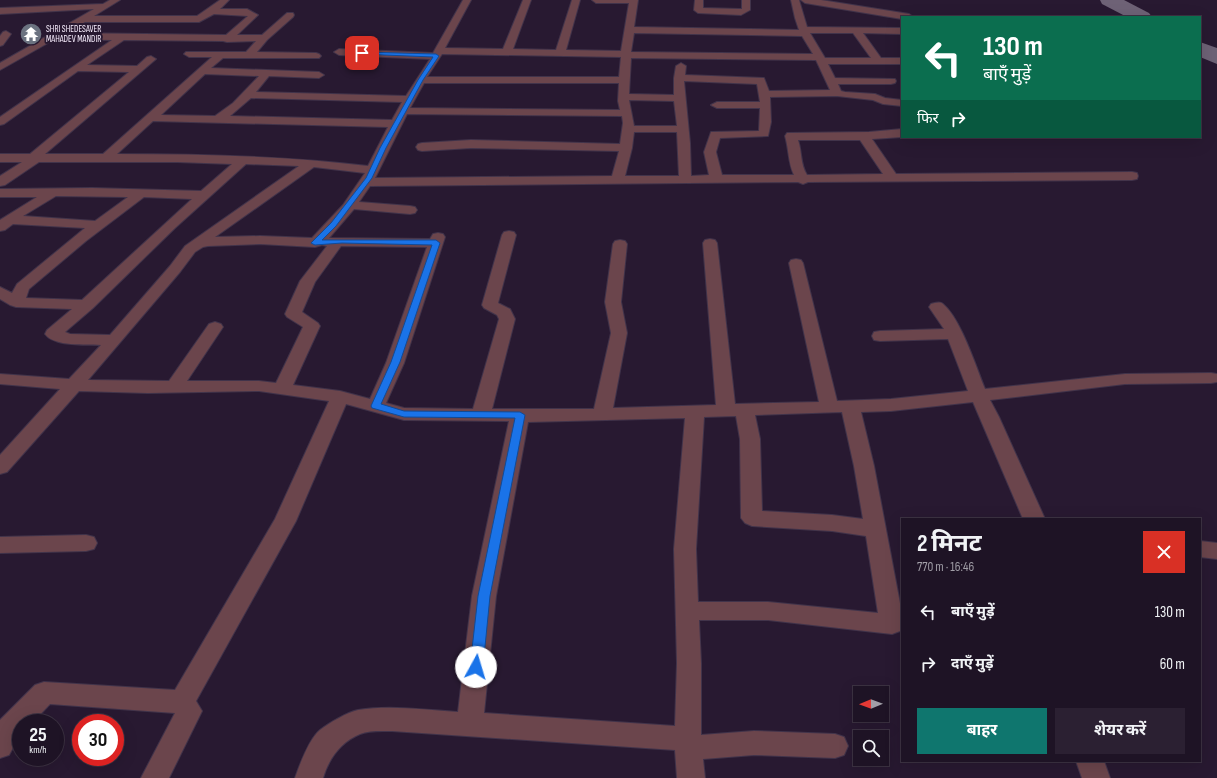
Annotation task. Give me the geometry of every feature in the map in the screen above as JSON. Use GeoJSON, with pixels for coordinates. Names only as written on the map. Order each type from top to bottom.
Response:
{"type":"FeatureCollection","features":[{"type":"Feature","properties":{"kind":"street"},"geometry":{"type":"LineString","coordinates":[[11,4],[24,0]]}},
{"type":"Feature","properties":{"kind":"street"},"geometry":{"type":"LineString","coordinates":[[0,4],[89,0]]}},
{"type":"Feature","properties":{"kind":"street"},"geometry":{"type":"LineString","coordinates":[[0,67],[82,16],[116,0]]}},
{"type":"Feature","properties":{"kind":"street"},"geometry":{"type":"LineString","coordinates":[[0,16],[56,15],[196,22],[225,0]]}},
{"type":"Feature","properties":{"kind":"street"},"geometry":{"type":"LineString","coordinates":[[315,243],[326,233],[350,205],[370,176],[383,148],[420,80],[438,54],[467,0]]}},
{"type":"Feature","properties":{"kind":"street"},"geometry":{"type":"LineString","coordinates":[[507,52],[527,0]]}},
{"type":"Feature","properties":{"kind":"street"},"geometry":{"type":"LineString","coordinates":[[560,53],[576,0]]}},
{"type":"Feature","properties":{"kind":"street"},"geometry":{"type":"LineString","coordinates":[[596,0],[634,1],[626,54],[623,97],[629,123],[626,148],[617,181]]}},
{"type":"Feature","properties":{"kind":"street"},"geometry":{"type":"LineString","coordinates":[[699,0],[698,10],[741,12],[746,10],[746,0]]}},
{"type":"Feature","properties":{"kind":"street"},"geometry":{"type":"LineString","coordinates":[[795,0],[805,31],[837,93]]}},
{"type":"Feature","properties":{"kind":"street"},"geometry":{"type":"LineString","coordinates":[[805,0],[903,16]]}},
{"type":"Feature","properties":{"kind":"street"},"geometry":{"type":"LineString","coordinates":[[0,11],[103,7]]}},
{"type":"Feature","properties":{"kind":"street"},"geometry":{"type":"LineString","coordinates":[[212,11],[247,12],[254,15],[227,39]]}},
{"type":"Feature","properties":{"kind":"street"},"geometry":{"type":"LineString","coordinates":[[249,55],[264,38],[290,16]]}},
{"type":"Feature","properties":{"kind":"street"},"geometry":{"type":"LineString","coordinates":[[629,30],[901,31]]}},
{"type":"Feature","properties":{"kind":"street"},"geometry":{"type":"LineString","coordinates":[[856,31],[878,61]]}},
{"type":"Feature","properties":{"kind":"street"},"geometry":{"type":"LineString","coordinates":[[0,43],[6,34]]}},
{"type":"Feature","properties":{"kind":"street"},"geometry":{"type":"LineString","coordinates":[[52,36],[227,39],[264,38]]}},
{"type":"Feature","properties":{"kind":"street"},"geometry":{"type":"LineString","coordinates":[[0,122],[122,37]]}},
{"type":"Feature","properties":{"kind":"street"},"geometry":{"type":"LineString","coordinates":[[374,54],[383,41]]}},
{"type":"Feature","properties":{"kind":"street"},"geometry":{"type":"LineString","coordinates":[[339,52],[374,54],[438,54],[507,52],[878,61],[901,60]]}},
{"type":"Feature","properties":{"kind":"street"},"geometry":{"type":"LineString","coordinates":[[189,54],[316,56]]}},
{"type":"Feature","properties":{"kind":"street"},"geometry":{"type":"LineString","coordinates":[[106,158],[220,55]]}},
{"type":"Feature","properties":{"kind":"street"},"geometry":{"type":"LineString","coordinates":[[678,56],[682,64],[679,78],[685,180]]}},
{"type":"Feature","properties":{"kind":"street"},"geometry":{"type":"LineString","coordinates":[[91,58],[106,58]]}},
{"type":"Feature","properties":{"kind":"street"},"geometry":{"type":"LineString","coordinates":[[0,182],[35,158],[137,64],[76,68]]}},
{"type":"Feature","properties":{"kind":"street"},"geometry":{"type":"LineString","coordinates":[[203,71],[319,75]]}},
{"type":"Feature","properties":{"kind":"street"},"geometry":{"type":"LineString","coordinates":[[217,119],[224,116],[246,95],[264,76],[264,73]]}},
{"type":"Feature","properties":{"kind":"street"},"geometry":{"type":"LineString","coordinates":[[679,78],[760,80],[762,83],[766,125],[764,134]]}},
{"type":"Feature","properties":{"kind":"street"},"geometry":{"type":"LineString","coordinates":[[420,80],[625,80]]}},
{"type":"Feature","properties":{"kind":"street"},"geometry":{"type":"LineString","coordinates":[[832,81],[891,81]]}},
{"type":"Feature","properties":{"kind":"street"},"geometry":{"type":"LineString","coordinates":[[717,104],[837,93],[845,95],[875,96],[883,101],[901,103]]}},
{"type":"Feature","properties":{"kind":"street"},"geometry":{"type":"LineString","coordinates":[[246,95],[407,105],[626,113]]}},
{"type":"Feature","properties":{"kind":"street"},"geometry":{"type":"LineString","coordinates":[[623,97],[680,98]]}},
{"type":"Feature","properties":{"kind":"street"},"geometry":{"type":"LineString","coordinates":[[151,118],[396,124]]}},
{"type":"Feature","properties":{"kind":"street"},"geometry":{"type":"LineString","coordinates":[[628,129],[683,130]]}},
{"type":"Feature","properties":{"kind":"street"},"geometry":{"type":"LineString","coordinates":[[717,180],[710,152],[714,135],[764,134],[791,136],[864,136],[901,134]]}},
{"type":"Feature","properties":{"kind":"street"},"geometry":{"type":"LineString","coordinates":[[791,136],[795,148],[796,167],[803,180]]}},
{"type":"Feature","properties":{"kind":"street"},"geometry":{"type":"LineString","coordinates":[[864,136],[894,179]]}},
{"type":"Feature","properties":{"kind":"street"},"geometry":{"type":"LineString","coordinates":[[422,147],[471,144],[626,148]]}},
{"type":"Feature","properties":{"kind":"street"},"geometry":{"type":"LineString","coordinates":[[0,158],[177,158],[244,160],[312,163],[370,176],[617,181],[1132,176]]}},
{"type":"Feature","properties":{"kind":"street"},"geometry":{"type":"LineString","coordinates":[[114,340],[68,339],[53,334],[87,305],[184,211],[228,172],[244,160]]}},
{"type":"Feature","properties":{"kind":"street"},"geometry":{"type":"LineString","coordinates":[[1,465],[75,385],[176,269],[190,249],[312,163]]}},
{"type":"Feature","properties":{"kind":"street"},"geometry":{"type":"LineString","coordinates":[[0,193],[54,192],[203,195]]}},
{"type":"Feature","properties":{"kind":"street"},"geometry":{"type":"LineString","coordinates":[[6,223],[25,209],[54,192]]}},
{"type":"Feature","properties":{"kind":"street"},"geometry":{"type":"LineString","coordinates":[[16,302],[22,288],[81,238],[140,194]]}},
{"type":"Feature","properties":{"kind":"street"},"geometry":{"type":"LineString","coordinates":[[350,205],[410,210]]}},
{"type":"Feature","properties":{"kind":"street"},"geometry":{"type":"LineString","coordinates":[[6,223],[100,224]]}},
{"type":"Feature","properties":{"kind":"street"},"geometry":{"type":"LineString","coordinates":[[481,414],[507,319],[504,312],[490,305],[509,235]]}},
{"type":"Feature","properties":{"kind":"street"},"geometry":{"type":"LineString","coordinates":[[198,244],[208,242],[260,240],[315,243],[338,241],[437,240],[395,362],[376,406]]}},
{"type":"Feature","properties":{"kind":"street"},"geometry":{"type":"LineString","coordinates":[[282,389],[312,326],[293,314],[308,281],[338,241]]}},
{"type":"Feature","properties":{"kind":"street"},"geometry":{"type":"LineString","coordinates":[[710,243],[716,301],[720,368],[735,409],[750,439],[752,518],[832,523],[875,529]]}},
{"type":"Feature","properties":{"kind":"street"},"geometry":{"type":"LineString","coordinates":[[602,415],[619,333],[613,302],[620,244]]}},
{"type":"Feature","properties":{"kind":"street"},"geometry":{"type":"LineString","coordinates":[[796,263],[829,407]]}},
{"type":"Feature","properties":{"kind":"street"},"geometry":{"type":"LineString","coordinates":[[0,292],[16,302],[87,305]]}},
{"type":"Feature","properties":{"kind":"street"},"geometry":{"type":"LineString","coordinates":[[937,307],[951,326],[979,396],[990,417],[1034,518]]}},
{"type":"Feature","properties":{"kind":"street"},"geometry":{"type":"LineString","coordinates":[[174,387],[215,327]]}},
{"type":"Feature","properties":{"kind":"street"},"geometry":{"type":"LineString","coordinates":[[880,336],[954,334]]}},
{"type":"Feature","properties":{"kind":"street"},"geometry":{"type":"LineString","coordinates":[[0,379],[75,385],[174,387],[259,386],[340,397],[404,414],[602,415],[735,409],[891,405],[1125,379],[1211,378]]}},
{"type":"Feature","properties":{"kind":"street"},"geometry":{"type":"LineString","coordinates":[[182,702],[284,523],[340,397]]}},
{"type":"Feature","properties":{"kind":"street"},"geometry":{"type":"LineString","coordinates":[[687,611],[768,611],[892,624],[864,466],[850,406]]}},
{"type":"Feature","properties":{"kind":"street"},"geometry":{"type":"LineString","coordinates":[[690,778],[688,743],[689,663],[685,549],[694,411]]}},
{"type":"Feature","properties":{"kind":"street"},"geometry":{"type":"LineString","coordinates":[[470,724],[484,596],[520,415]]}},
{"type":"Feature","properties":{"kind":"street"},"geometry":{"type":"LineString","coordinates":[[0,545],[86,542]]}},
{"type":"Feature","properties":{"kind":"street"},"geometry":{"type":"LineString","coordinates":[[1201,549],[1217,551]]}},
{"type":"Feature","properties":{"kind":"street"},"geometry":{"type":"LineString","coordinates":[[4,732],[30,709],[44,693],[182,702],[189,711],[155,778]]}},
{"type":"Feature","properties":{"kind":"street"},"geometry":{"type":"LineString","coordinates":[[309,778],[314,762],[329,739],[357,722],[392,718],[688,743],[754,743],[835,746]]}},
{"type":"Feature","properties":{"kind":"street"},"geometry":{"type":"LineString","coordinates":[[1090,762],[1096,778]]}},
{"type":"Feature","properties":{"kind":"taxiway"},"geometry":{"type":"LineString","coordinates":[[1109,0],[1140,16]]}},
{"type":"Feature","properties":{"kind":"taxiway"},"geometry":{"type":"LineString","coordinates":[[1201,49],[1217,57]]}},
{"type":"Feature","properties":{"kind":"place","name":"SHRI SHEDESAVER MAHADEV MANDIR"},"geometry":{"type":"Point","coordinates":[31,34]}},
{"type":"Feature","properties":{"kind":"route"},"geometry":{"type":"LineString","coordinates":[[362,53],[436,56],[420,80],[403,114],[383,148],[369,178],[334,225],[315,243],[342,241],[436,243],[395,362],[376,406],[404,414],[520,415],[484,596],[476,667]]}}]}
